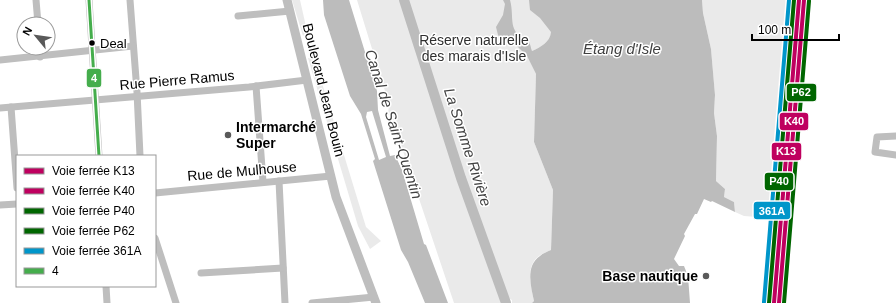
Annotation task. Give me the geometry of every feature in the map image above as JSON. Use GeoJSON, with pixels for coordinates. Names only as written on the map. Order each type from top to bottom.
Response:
{"type":"FeatureCollection","features":[{"type":"Feature","properties":{"kind":"street"},"geometry":{"type":"LineString","coordinates":[[36,0],[37,16]]}},
{"type":"Feature","properties":{"kind":"street"},"geometry":{"type":"LineString","coordinates":[[89,0],[98,155]]}},
{"type":"Feature","properties":{"kind":"street"},"geometry":{"type":"LineString","coordinates":[[130,0],[140,155]]}},
{"type":"Feature","properties":{"kind":"street","name":"Boulevard Jean Bouin"},"geometry":{"type":"LineString","coordinates":[[287,0],[336,197],[375,300]]}},
{"type":"Feature","properties":{"kind":"street","name":"Boulevard Jean Bouin"},"geometry":{"type":"LineString","coordinates":[[238,16],[290,11]]}},
{"type":"Feature","properties":{"kind":"street"},"geometry":{"type":"LineString","coordinates":[[56,54],[133,46]]}},
{"type":"Feature","properties":{"kind":"street"},"geometry":{"type":"LineString","coordinates":[[0,60],[40,56]]}},
{"type":"Feature","properties":{"kind":"street","name":"Rue Pierre Ramus"},"geometry":{"type":"LineString","coordinates":[[0,108],[256,86],[307,80]]}},
{"type":"Feature","properties":{"kind":"street"},"geometry":{"type":"LineString","coordinates":[[256,86],[264,182]]}},
{"type":"Feature","properties":{"kind":"street"},"geometry":{"type":"LineString","coordinates":[[11,108],[16,175]]}},
{"type":"Feature","properties":{"kind":"street"},"geometry":{"type":"LineString","coordinates":[[896,136],[877,138],[875,152],[896,155]]}},
{"type":"Feature","properties":{"kind":"street","name":"Rue de Mulhouse"},"geometry":{"type":"LineString","coordinates":[[156,192],[331,176]]}},
{"type":"Feature","properties":{"kind":"street"},"geometry":{"type":"LineString","coordinates":[[278,181],[285,303]]}},
{"type":"Feature","properties":{"kind":"street"},"geometry":{"type":"LineString","coordinates":[[0,205],[16,204]]}},
{"type":"Feature","properties":{"kind":"street"},"geometry":{"type":"LineString","coordinates":[[156,241],[176,303]]}},
{"type":"Feature","properties":{"kind":"street"},"geometry":{"type":"LineString","coordinates":[[202,272],[283,268]]}},
{"type":"Feature","properties":{"kind":"street"},"geometry":{"type":"LineString","coordinates":[[106,287],[108,303]]}},
{"type":"Feature","properties":{"kind":"street"},"geometry":{"type":"LineString","coordinates":[[312,303],[375,300]]}},
{"type":"Feature","properties":{"kind":"green space"},"geometry":{"type":"Polygon","coordinates":[[[292,0],[300,0],[307,31],[303,36],[292,0]]]}},
{"type":"Feature","properties":{"kind":"green space","name":"Réserve naturelle des marais d'Isle"},"geometry":{"type":"Polygon","coordinates":[[[357,0],[596,0],[551,32],[549,39],[542,46],[532,51],[531,47],[524,53],[536,74],[534,142],[553,190],[551,250],[539,256],[532,265],[530,277],[534,301],[532,303],[512,303],[512,300],[503,295],[505,300],[502,303],[454,303],[392,119],[388,114],[389,104],[357,0]]]}},
{"type":"Feature","properties":{"kind":"green space"},"geometry":{"type":"Polygon","coordinates":[[[702,0],[791,0],[773,218],[744,216],[735,212],[734,202],[724,197],[725,189],[716,181],[717,136],[714,113],[715,95],[711,49],[703,13],[702,0]]]}},
{"type":"Feature","properties":{"kind":"green space"},"geometry":{"type":"Polygon","coordinates":[[[314,57],[366,227],[381,241],[370,249],[358,226],[308,58],[314,57]]]}},
{"type":"Feature","properties":{"kind":"water"},"geometry":{"type":"Polygon","coordinates":[[[323,0],[349,0],[377,91],[378,110],[390,156],[395,155],[402,170],[424,244],[426,245],[448,303],[425,303],[408,262],[401,250],[373,161],[375,159],[361,114],[350,96],[324,15],[323,0]],[[372,111],[367,112],[366,117],[379,160],[386,157],[372,111]]]}},
{"type":"Feature","properties":{"kind":"water","name":"Étang d'Isle"},"geometry":{"type":"Polygon","coordinates":[[[503,0],[510,0],[514,29],[522,37],[529,41],[532,51],[542,46],[549,39],[551,32],[540,18],[530,10],[529,0],[702,0],[703,13],[711,49],[715,95],[714,113],[717,136],[716,181],[725,189],[724,197],[734,202],[735,212],[712,201],[711,202],[704,199],[697,214],[695,214],[684,234],[685,236],[674,259],[679,266],[684,266],[688,276],[690,303],[532,303],[534,301],[530,277],[532,265],[541,255],[551,250],[553,190],[534,142],[536,74],[527,56],[514,43],[502,40],[498,35],[496,27],[503,15],[505,4],[503,0]]]}},
{"type":"Feature","properties":{"kind":"waterway","name":"La Somme Rivière"},"geometry":{"type":"LineString","coordinates":[[404,0],[461,178],[506,303]]}},
{"type":"Feature","properties":{"kind":"rail line","name":"361A"},"geometry":{"type":"LineString","coordinates":[[764,302],[789,0]]}},
{"type":"Feature","properties":{"kind":"rail line","name":"P40"},"geometry":{"type":"LineString","coordinates":[[769,303],[794,0]]}},
{"type":"Feature","properties":{"kind":"rail line","name":"K13"},"geometry":{"type":"LineString","coordinates":[[774,303],[799,0]]}},
{"type":"Feature","properties":{"kind":"rail line","name":"K40"},"geometry":{"type":"LineString","coordinates":[[779,303],[804,0]]}},
{"type":"Feature","properties":{"kind":"rail line","name":"P62"},"geometry":{"type":"LineString","coordinates":[[784,303],[809,1]]}},
{"type":"Feature","properties":{"kind":"transit line","name":"4"},"geometry":{"type":"LineString","coordinates":[[89,0],[99,155]]}},
{"type":"Feature","properties":{"kind":"place","name":"Deal"},"geometry":{"type":"Point","coordinates":[92,43]}},
{"type":"Feature","properties":{"kind":"place","name":"Intermarché Super"},"geometry":{"type":"Point","coordinates":[228,135]}},
{"type":"Feature","properties":{"kind":"place","name":"Base nautique"},"geometry":{"type":"Point","coordinates":[706,276]}},
{"type":"Feature","properties":{"kind":"water label","name":"Canal de Saint-Quentin"},"geometry":{"type":"Point","coordinates":[394,124]}}]}
